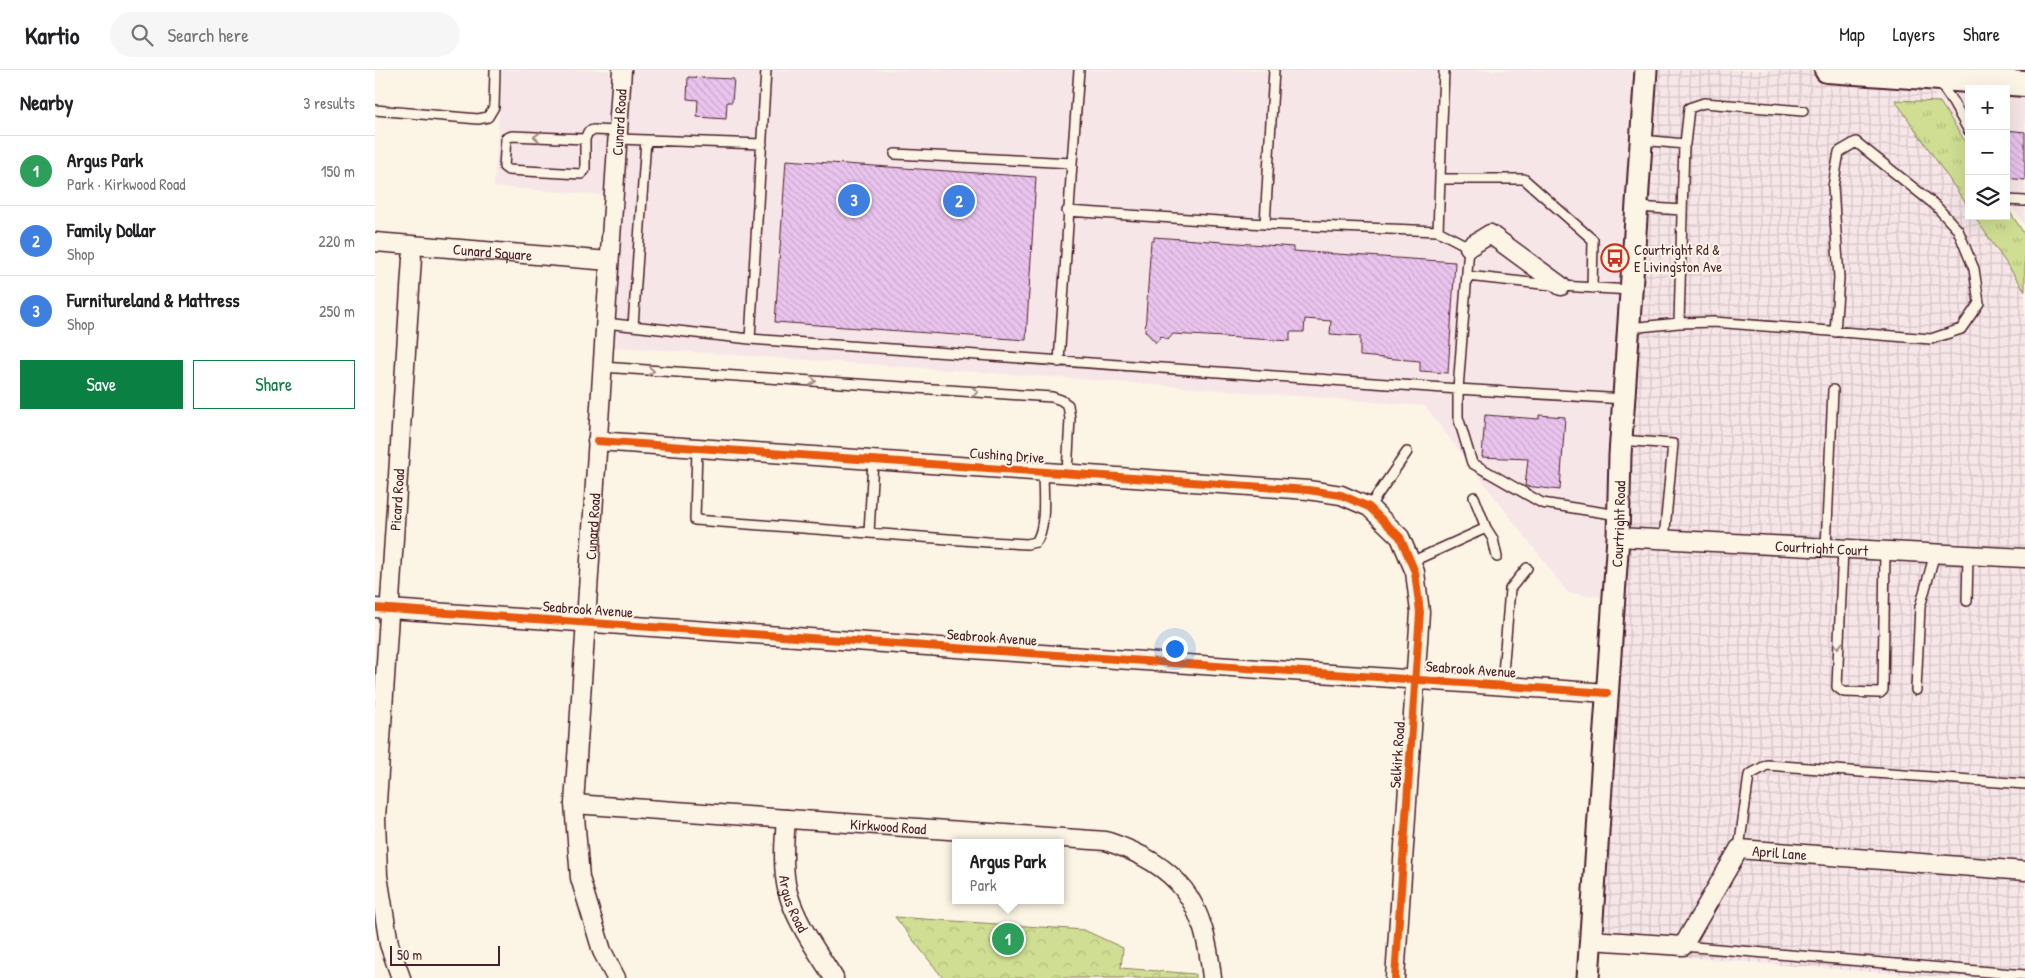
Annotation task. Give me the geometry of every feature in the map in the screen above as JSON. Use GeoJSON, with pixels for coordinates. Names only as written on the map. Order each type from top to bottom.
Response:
{"type":"FeatureCollection","features":[{"type":"Feature","properties":{"kind":"main road"},"geometry":{"type":"LineString","coordinates":[[1827,70],[2025,84]]}},
{"type":"Feature","properties":{"kind":"street","name":"Cunard Road"},"geometry":{"type":"LineString","coordinates":[[616,978],[602,951],[580,878],[574,804],[622,70]]}},
{"type":"Feature","properties":{"kind":"street","name":"Courtright Road"},"geometry":{"type":"LineString","coordinates":[[1588,978],[1618,537],[1621,440],[1646,70]]}},
{"type":"Feature","properties":{"kind":"street"},"geometry":{"type":"LineString","coordinates":[[1469,247],[1490,234],[1561,286]]}},
{"type":"Feature","properties":{"kind":"street","name":"Cunard Square"},"geometry":{"type":"LineString","coordinates":[[375,242],[609,261]]}},
{"type":"Feature","properties":{"kind":"street","name":"Picard Road"},"geometry":{"type":"LineString","coordinates":[[401,978],[389,944],[378,876],[376,827],[383,609],[412,258]]}},
{"type":"Feature","properties":{"kind":"street","name":"Cushing Drive"},"geometry":{"type":"LineString","coordinates":[[597,441],[1308,490],[1341,495],[1369,507],[1400,537]]}},
{"type":"Feature","properties":{"kind":"street","name":"Selkirk Road"},"geometry":{"type":"LineString","coordinates":[[1395,978],[1417,679],[1420,612],[1415,572],[1400,537]]}},
{"type":"Feature","properties":{"kind":"street","name":"Courtright Court"},"geometry":{"type":"LineString","coordinates":[[1618,537],[2025,558]]}},
{"type":"Feature","properties":{"kind":"street","name":"Seabrook Avenue"},"geometry":{"type":"LineString","coordinates":[[383,609],[1607,693]]}},
{"type":"Feature","properties":{"kind":"street","name":"Kirkwood Road"},"geometry":{"type":"LineString","coordinates":[[574,804],[1106,841],[1138,853],[1166,871],[1190,898],[1204,929],[1209,946],[1212,978]]}},
{"type":"Feature","properties":{"kind":"street","name":"Argus Road"},"geometry":{"type":"LineString","coordinates":[[786,819],[784,843],[788,892],[809,938],[834,978]]}},
{"type":"Feature","properties":{"kind":"street","name":"April Lane"},"geometry":{"type":"LineString","coordinates":[[1683,946],[1739,849],[2025,871]]}},
{"type":"Feature","properties":{"kind":"street"},"geometry":{"type":"LineString","coordinates":[[1590,940],[1683,946]]}},
{"type":"Feature","properties":{"kind":"lane"},"geometry":{"type":"LineString","coordinates":[[375,110],[478,119],[488,116],[494,107],[495,70]]}},
{"type":"Feature","properties":{"kind":"lane"},"geometry":{"type":"LineString","coordinates":[[750,339],[766,70]]}},
{"type":"Feature","properties":{"kind":"lane"},"geometry":{"type":"LineString","coordinates":[[1059,362],[1067,211],[1079,70]]}},
{"type":"Feature","properties":{"kind":"lane"},"geometry":{"type":"LineString","coordinates":[[1265,224],[1274,70]]}},
{"type":"Feature","properties":{"kind":"lane"},"geometry":{"type":"LineString","coordinates":[[1438,231],[1444,70]]}},
{"type":"Feature","properties":{"kind":"lane"},"geometry":{"type":"LineString","coordinates":[[1935,78],[1951,99],[1968,130]]}},
{"type":"Feature","properties":{"kind":"lane"},"geometry":{"type":"LineString","coordinates":[[1679,324],[1684,144],[1689,108],[1704,103],[1803,111]]}},
{"type":"Feature","properties":{"kind":"lane"},"geometry":{"type":"LineString","coordinates":[[585,139],[512,136],[505,138],[504,167],[508,170],[581,174],[585,170],[585,139],[588,132],[593,130],[646,140],[761,144]]}},
{"type":"Feature","properties":{"kind":"lane"},"geometry":{"type":"LineString","coordinates":[[633,326],[646,140]]}},
{"type":"Feature","properties":{"kind":"lane"},"geometry":{"type":"LineString","coordinates":[[1641,140],[1684,144]]}},
{"type":"Feature","properties":{"kind":"lane"},"geometry":{"type":"LineString","coordinates":[[1629,328],[1714,322],[1835,332],[1931,339],[1961,329],[1979,303],[1974,269],[1958,230],[1935,205],[1856,142],[1839,152],[1833,188],[1839,278],[1835,332]]}},
{"type":"Feature","properties":{"kind":"lane"},"geometry":{"type":"LineString","coordinates":[[895,154],[1072,163]]}},
{"type":"Feature","properties":{"kind":"lane"},"geometry":{"type":"LineString","coordinates":[[1440,179],[1524,179],[1593,240],[1592,288]]}},
{"type":"Feature","properties":{"kind":"lane"},"geometry":{"type":"LineString","coordinates":[[2010,200],[2025,201]]}},
{"type":"Feature","properties":{"kind":"lane"},"geometry":{"type":"LineString","coordinates":[[1637,207],[1682,210]]}},
{"type":"Feature","properties":{"kind":"lane"},"geometry":{"type":"LineString","coordinates":[[1067,211],[1265,224],[1438,231],[1469,247],[1458,389],[1458,418],[1472,463],[1542,503],[1618,515]]}},
{"type":"Feature","properties":{"kind":"lane"},"geometry":{"type":"LineString","coordinates":[[1467,276],[1561,286],[1631,290]]}},
{"type":"Feature","properties":{"kind":"lane"},"geometry":{"type":"LineString","coordinates":[[605,323],[750,339],[1059,362],[1624,399]]}},
{"type":"Feature","properties":{"kind":"lane"},"geometry":{"type":"LineString","coordinates":[[602,367],[1052,397],[1061,400],[1068,406],[1070,419],[1067,473]]}},
{"type":"Feature","properties":{"kind":"lane"},"geometry":{"type":"LineString","coordinates":[[1833,390],[1835,549],[1840,600],[1837,687],[1843,692],[1880,693],[1883,690],[1885,551]]}},
{"type":"Feature","properties":{"kind":"lane"},"geometry":{"type":"LineString","coordinates":[[1621,440],[1673,444],[1665,540]]}},
{"type":"Feature","properties":{"kind":"lane"},"geometry":{"type":"LineString","coordinates":[[697,448],[695,520],[1027,544],[1037,542],[1041,536],[1043,524],[1043,472]]}},
{"type":"Feature","properties":{"kind":"lane"},"geometry":{"type":"LineString","coordinates":[[1369,507],[1407,452]]}},
{"type":"Feature","properties":{"kind":"lane"},"geometry":{"type":"LineString","coordinates":[[869,533],[873,460]]}},
{"type":"Feature","properties":{"kind":"lane"},"geometry":{"type":"LineString","coordinates":[[1474,497],[1493,539],[1497,557]]}},
{"type":"Feature","properties":{"kind":"lane"},"geometry":{"type":"LineString","coordinates":[[1411,562],[1487,528]]}},
{"type":"Feature","properties":{"kind":"lane"},"geometry":{"type":"LineString","coordinates":[[1917,690],[1920,607],[1935,553]]}},
{"type":"Feature","properties":{"kind":"lane"},"geometry":{"type":"LineString","coordinates":[[1967,601],[1968,555]]}},
{"type":"Feature","properties":{"kind":"lane"},"geometry":{"type":"LineString","coordinates":[[1502,685],[1510,589],[1527,568]]}},
{"type":"Feature","properties":{"kind":"lane"},"geometry":{"type":"LineString","coordinates":[[1739,849],[1749,775],[1767,765],[2025,784]]}},
{"type":"Feature","properties":{"kind":"lane"},"geometry":{"type":"LineString","coordinates":[[1683,946],[2025,975]]}},
{"type":"Feature","properties":{"kind":"shaded area"},"geometry":{"type":"Polygon","coordinates":[[[502,70],[1645,70],[1613,598],[1568,593],[1425,406],[1093,380],[603,346],[614,196],[494,187],[502,70]]]}},
{"type":"Feature","properties":{"kind":"shaded area"},"geometry":{"type":"Polygon","coordinates":[[[1645,70],[1919,70],[1940,102],[1896,100],[1965,202],[1965,220],[1977,220],[2025,291],[2025,978],[1952,978],[1591,950],[1645,70]]]}},
{"type":"Feature","properties":{"kind":"shaded area"},"geometry":{"type":"Polygon","coordinates":[[[1919,70],[2025,70],[2025,225],[2010,204],[2010,85],[1965,85],[1965,137],[1919,70]]]}},
{"type":"Feature","properties":{"kind":"green space"},"geometry":{"type":"Polygon","coordinates":[[[1895,100],[1940,102],[1965,141],[1965,202],[1895,100]]]}},
{"type":"Feature","properties":{"kind":"green space"},"geometry":{"type":"Polygon","coordinates":[[[2010,212],[2025,235],[2025,291],[1977,220],[2010,220],[2010,212]]]}},
{"type":"Feature","properties":{"kind":"green space"},"geometry":{"type":"Polygon","coordinates":[[[895,917],[1084,930],[1123,948],[1121,968],[1195,974],[1195,978],[943,978],[895,917]]]}},
{"type":"Feature","properties":{"kind":"building"},"geometry":{"type":"Polygon","coordinates":[[[688,77],[734,79],[732,102],[727,102],[726,119],[697,117],[698,100],[687,99],[688,77]]]}},
{"type":"Feature","properties":{"kind":"building"},"geometry":{"type":"Polygon","coordinates":[[[2010,130],[2025,132],[2025,180],[2010,178],[2010,130]]]}},
{"type":"Feature","properties":{"kind":"building"},"geometry":{"type":"Polygon","coordinates":[[[786,160],[1036,177],[1026,340],[775,322],[786,160]]]}},
{"type":"Feature","properties":{"kind":"building"},"geometry":{"type":"Polygon","coordinates":[[[1154,237],[1293,247],[1293,251],[1455,262],[1448,373],[1420,371],[1420,361],[1360,356],[1360,336],[1330,334],[1331,321],[1305,319],[1304,332],[1290,332],[1290,341],[1173,334],[1168,340],[1161,336],[1156,343],[1145,331],[1151,241],[1154,241],[1154,237]]]}},
{"type":"Feature","properties":{"kind":"building"},"geometry":{"type":"Polygon","coordinates":[[[1485,415],[1539,419],[1539,415],[1565,417],[1560,490],[1525,486],[1528,459],[1482,457],[1485,415]]]}},
{"type":"Feature","properties":{"kind":"cycle path"},"geometry":{"type":"LineString","coordinates":[[597,441],[1308,490],[1341,495],[1369,507],[1400,537],[1415,572],[1420,612],[1395,978]]}},
{"type":"Feature","properties":{"kind":"cycle path"},"geometry":{"type":"LineString","coordinates":[[375,608],[1607,693]]}},
{"type":"Feature","properties":{"kind":"place","name":"Furnitureland & Mattress"},"geometry":{"type":"Point","coordinates":[854,200]}},
{"type":"Feature","properties":{"kind":"place","name":"Family Dollar"},"geometry":{"type":"Point","coordinates":[959,201]}},
{"type":"Feature","properties":{"kind":"place","name":"Courtright Rd & E Livingston Ave"},"geometry":{"type":"Point","coordinates":[1615,258]}},
{"type":"Feature","properties":{"kind":"place","name":"Argus Park"},"geometry":{"type":"Point","coordinates":[1008,939]}}]}
